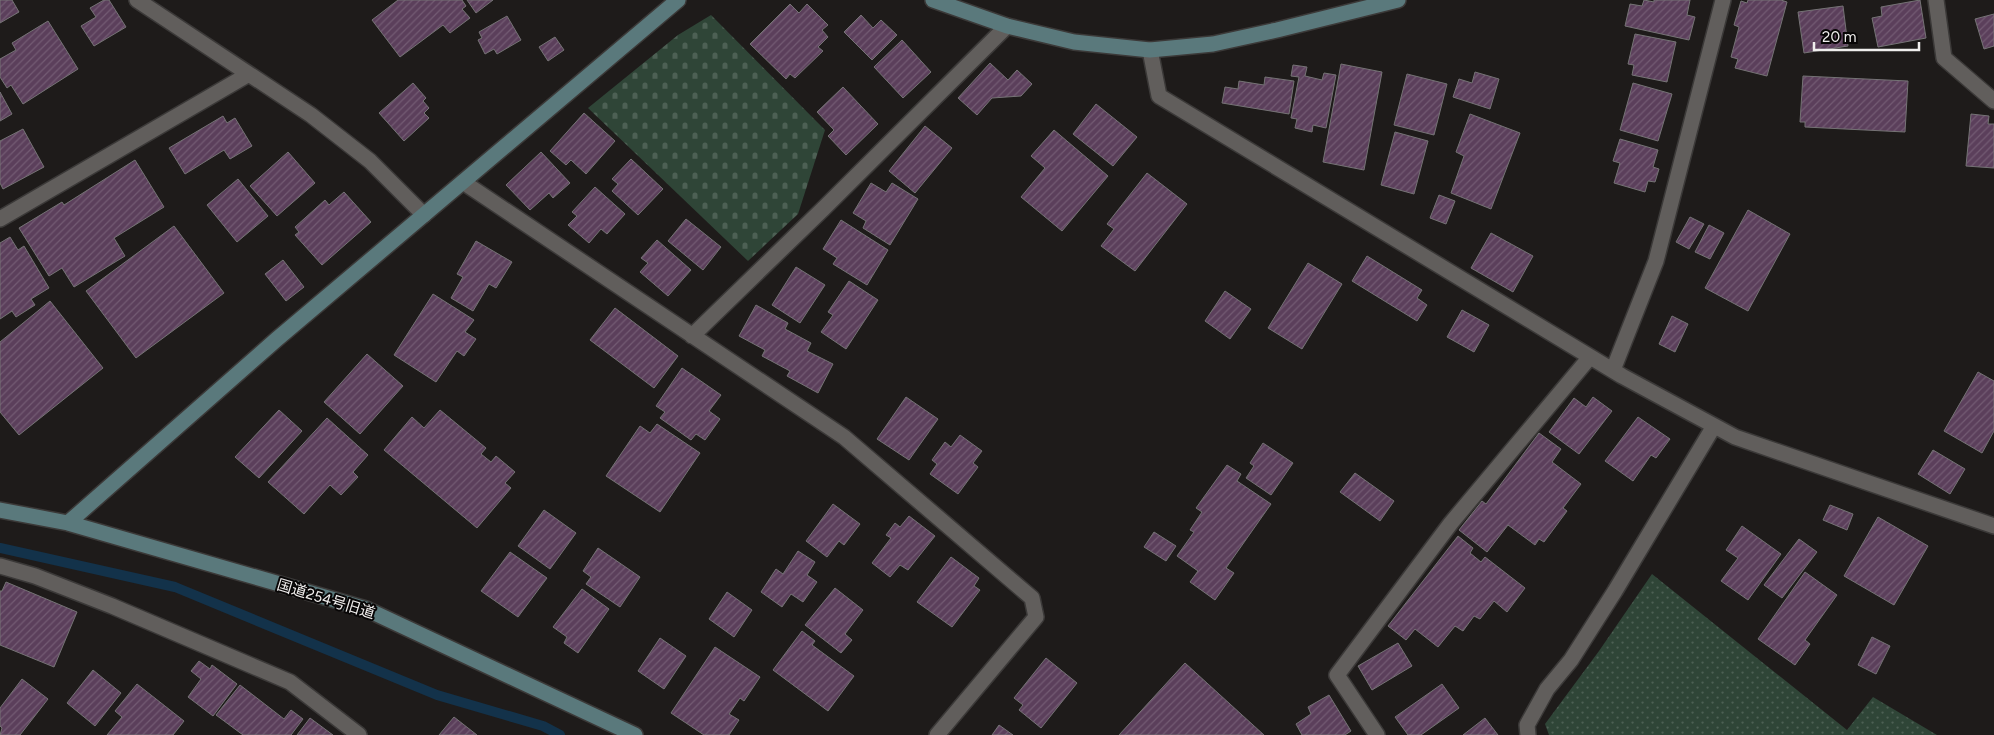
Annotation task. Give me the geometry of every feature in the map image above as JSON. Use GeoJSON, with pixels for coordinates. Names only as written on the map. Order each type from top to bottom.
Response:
{"type":"FeatureCollection","features":[{"type":"Feature","properties":{"kind":"street"},"geometry":{"type":"LineString","coordinates":[[137,0],[312,115],[370,162],[424,215]]}},
{"type":"Feature","properties":{"kind":"street"},"geometry":{"type":"LineString","coordinates":[[68,523],[277,339],[678,0]]}},
{"type":"Feature","properties":{"kind":"street"},"geometry":{"type":"LineString","coordinates":[[934,0],[1007,26],[1074,42],[1150,50],[1214,44],[1398,0]]}},
{"type":"Feature","properties":{"kind":"street"},"geometry":{"type":"LineString","coordinates":[[1612,370],[1656,261],[1723,0]]}},
{"type":"Feature","properties":{"kind":"street"},"geometry":{"type":"LineString","coordinates":[[1936,0],[1944,58],[1994,101]]}},
{"type":"Feature","properties":{"kind":"street"},"geometry":{"type":"LineString","coordinates":[[692,336],[1007,26]]}},
{"type":"Feature","properties":{"kind":"street"},"geometry":{"type":"LineString","coordinates":[[1150,50],[1159,96],[1612,370],[1735,437],[1994,526]]}},
{"type":"Feature","properties":{"kind":"street"},"geometry":{"type":"LineString","coordinates":[[0,219],[249,74]]}},
{"type":"Feature","properties":{"kind":"street"},"geometry":{"type":"LineString","coordinates":[[463,182],[844,437],[1032,598],[1036,617],[937,735]]}},
{"type":"Feature","properties":{"kind":"street"},"geometry":{"type":"LineString","coordinates":[[1377,735],[1337,675],[1451,523],[1590,357]]}},
{"type":"Feature","properties":{"kind":"street"},"geometry":{"type":"LineString","coordinates":[[1528,735],[1527,725],[1547,689],[1571,660],[1615,591],[1714,426]]}},
{"type":"Feature","properties":{"kind":"street","name":"国道254号旧道"},"geometry":{"type":"LineString","coordinates":[[0,510],[68,523],[366,609],[635,735]]}},
{"type":"Feature","properties":{"kind":"street"},"geometry":{"type":"LineString","coordinates":[[0,566],[35,576],[112,606],[290,682],[359,735]]}},
{"type":"Feature","properties":{"kind":"green space"},"geometry":{"type":"Polygon","coordinates":[[[711,15],[825,130],[798,214],[748,261],[588,108],[678,35],[711,15]]]}},
{"type":"Feature","properties":{"kind":"green space"},"geometry":{"type":"Polygon","coordinates":[[[1652,574],[1847,730],[1873,697],[1937,735],[1549,735],[1545,724],[1599,651],[1652,574]]]}},
{"type":"Feature","properties":{"kind":"building"},"geometry":{"type":"Polygon","coordinates":[[[0,0],[12,0],[19,12],[0,23],[0,0]]]}},
{"type":"Feature","properties":{"kind":"building"},"geometry":{"type":"Polygon","coordinates":[[[104,0],[109,0],[126,27],[94,46],[81,26],[96,17],[90,8],[104,0]]]}},
{"type":"Feature","properties":{"kind":"building"},"geometry":{"type":"Polygon","coordinates":[[[398,0],[462,0],[466,6],[462,9],[470,18],[450,33],[443,25],[400,57],[372,20],[398,0]]]}},
{"type":"Feature","properties":{"kind":"building"},"geometry":{"type":"Polygon","coordinates":[[[467,0],[493,0],[476,13],[467,0]]]}},
{"type":"Feature","properties":{"kind":"building"},"geometry":{"type":"Polygon","coordinates":[[[1644,0],[1654,2],[1654,0],[1690,0],[1687,15],[1695,17],[1689,40],[1625,26],[1630,4],[1642,6],[1644,0]]]}},
{"type":"Feature","properties":{"kind":"building"},"geometry":{"type":"Polygon","coordinates":[[[1748,0],[1781,0],[1787,2],[1767,76],[1735,68],[1738,59],[1731,57],[1739,27],[1734,25],[1741,1],[1747,3],[1748,0]]]}},
{"type":"Feature","properties":{"kind":"building"},"geometry":{"type":"Polygon","coordinates":[[[1920,0],[1926,38],[1878,47],[1872,18],[1882,16],[1881,7],[1920,0]]]}},
{"type":"Feature","properties":{"kind":"building"},"geometry":{"type":"Polygon","coordinates":[[[790,4],[799,13],[807,4],[828,25],[822,30],[828,37],[818,47],[823,51],[795,78],[790,74],[786,79],[750,44],[790,4]]]}},
{"type":"Feature","properties":{"kind":"building"},"geometry":{"type":"Polygon","coordinates":[[[1843,6],[1848,46],[1804,53],[1798,12],[1843,6]]]}},
{"type":"Feature","properties":{"kind":"building"},"geometry":{"type":"Polygon","coordinates":[[[1994,14],[1994,46],[1984,49],[1975,19],[1994,14]]]}},
{"type":"Feature","properties":{"kind":"building"},"geometry":{"type":"Polygon","coordinates":[[[861,15],[873,28],[881,20],[897,35],[872,60],[844,32],[861,15]]]}},
{"type":"Feature","properties":{"kind":"building"},"geometry":{"type":"Polygon","coordinates":[[[507,16],[521,40],[497,54],[494,49],[485,54],[478,40],[482,38],[479,32],[507,16]]]}},
{"type":"Feature","properties":{"kind":"building"},"geometry":{"type":"Polygon","coordinates":[[[48,21],[78,69],[23,104],[11,85],[7,88],[0,77],[0,59],[16,50],[12,43],[48,21]]]}},
{"type":"Feature","properties":{"kind":"building"},"geometry":{"type":"Polygon","coordinates":[[[1635,34],[1676,42],[1667,82],[1632,75],[1634,65],[1628,64],[1635,34]]]}},
{"type":"Feature","properties":{"kind":"building"},"geometry":{"type":"Polygon","coordinates":[[[555,37],[564,50],[548,61],[539,47],[555,37]]]}},
{"type":"Feature","properties":{"kind":"building"},"geometry":{"type":"Polygon","coordinates":[[[902,40],[931,72],[903,98],[874,67],[902,40]]]}},
{"type":"Feature","properties":{"kind":"building"},"geometry":{"type":"Polygon","coordinates":[[[990,63],[1008,80],[1017,70],[1032,84],[1021,96],[992,98],[977,115],[958,98],[990,63]]]}},
{"type":"Feature","properties":{"kind":"building"},"geometry":{"type":"Polygon","coordinates":[[[1341,64],[1382,72],[1364,170],[1323,162],[1341,64]]]}},
{"type":"Feature","properties":{"kind":"building"},"geometry":{"type":"Polygon","coordinates":[[[1293,65],[1307,67],[1305,76],[1322,80],[1324,73],[1336,75],[1326,128],[1313,125],[1312,132],[1295,128],[1297,119],[1291,118],[1299,77],[1291,76],[1293,65]]]}},
{"type":"Feature","properties":{"kind":"building"},"geometry":{"type":"Polygon","coordinates":[[[1475,72],[1499,79],[1490,109],[1453,97],[1459,79],[1472,83],[1475,72]]]}},
{"type":"Feature","properties":{"kind":"building"},"geometry":{"type":"Polygon","coordinates":[[[1407,74],[1447,84],[1434,135],[1394,125],[1407,74]]]}},
{"type":"Feature","properties":{"kind":"building"},"geometry":{"type":"Polygon","coordinates":[[[1803,76],[1908,81],[1905,132],[1805,127],[1805,122],[1800,122],[1803,76]]]}},
{"type":"Feature","properties":{"kind":"building"},"geometry":{"type":"Polygon","coordinates":[[[1265,77],[1294,81],[1289,114],[1222,103],[1225,87],[1238,89],[1239,81],[1264,85],[1265,77]]]}},
{"type":"Feature","properties":{"kind":"building"},"geometry":{"type":"Polygon","coordinates":[[[413,83],[426,98],[423,101],[429,108],[424,113],[429,118],[404,141],[379,113],[413,83]]]}},
{"type":"Feature","properties":{"kind":"building"},"geometry":{"type":"Polygon","coordinates":[[[1633,83],[1672,94],[1658,141],[1620,130],[1633,83]]]}},
{"type":"Feature","properties":{"kind":"building"},"geometry":{"type":"Polygon","coordinates":[[[843,87],[878,124],[846,155],[828,136],[834,130],[817,112],[843,87]]]}},
{"type":"Feature","properties":{"kind":"building"},"geometry":{"type":"Polygon","coordinates":[[[0,92],[12,114],[0,121],[0,92]]]}},
{"type":"Feature","properties":{"kind":"building"},"geometry":{"type":"Polygon","coordinates":[[[1096,104],[1137,137],[1113,166],[1073,134],[1096,104]]]}},
{"type":"Feature","properties":{"kind":"building"},"geometry":{"type":"Polygon","coordinates":[[[584,113],[615,141],[586,174],[571,160],[566,165],[550,151],[584,113]]]}},
{"type":"Feature","properties":{"kind":"building"},"geometry":{"type":"Polygon","coordinates":[[[1470,114],[1520,133],[1491,209],[1451,193],[1464,156],[1456,152],[1470,114]]]}},
{"type":"Feature","properties":{"kind":"building"},"geometry":{"type":"Polygon","coordinates":[[[1971,114],[1989,116],[1988,124],[1994,124],[1994,168],[1966,166],[1971,114]]]}},
{"type":"Feature","properties":{"kind":"building"},"geometry":{"type":"Polygon","coordinates":[[[223,116],[227,123],[235,118],[252,146],[230,159],[224,150],[185,174],[169,148],[223,116]]]}},
{"type":"Feature","properties":{"kind":"building"},"geometry":{"type":"Polygon","coordinates":[[[925,126],[952,148],[915,193],[889,171],[925,126]]]}},
{"type":"Feature","properties":{"kind":"building"},"geometry":{"type":"Polygon","coordinates":[[[23,129],[44,167],[3,189],[0,183],[0,141],[23,129]]]}},
{"type":"Feature","properties":{"kind":"building"},"geometry":{"type":"Polygon","coordinates":[[[1054,130],[1108,176],[1062,231],[1021,197],[1045,168],[1031,156],[1054,130]]]}},
{"type":"Feature","properties":{"kind":"building"},"geometry":{"type":"Polygon","coordinates":[[[1395,132],[1428,141],[1414,194],[1381,185],[1395,132]]]}},
{"type":"Feature","properties":{"kind":"building"},"geometry":{"type":"Polygon","coordinates":[[[1620,139],[1658,150],[1653,167],[1659,169],[1655,182],[1648,181],[1645,192],[1614,183],[1620,163],[1613,161],[1620,139]]]}},
{"type":"Feature","properties":{"kind":"building"},"geometry":{"type":"Polygon","coordinates":[[[288,152],[315,183],[277,216],[250,186],[288,152]]]}},
{"type":"Feature","properties":{"kind":"building"},"geometry":{"type":"Polygon","coordinates":[[[541,152],[570,183],[553,198],[549,193],[530,210],[506,185],[541,152]]]}},
{"type":"Feature","properties":{"kind":"building"},"geometry":{"type":"Polygon","coordinates":[[[631,159],[663,189],[638,215],[612,191],[618,184],[612,179],[631,159]]]}},
{"type":"Feature","properties":{"kind":"building"},"geometry":{"type":"Polygon","coordinates":[[[135,160],[164,207],[114,238],[125,256],[74,287],[62,268],[49,276],[19,228],[62,202],[64,205],[135,160]]]}},
{"type":"Feature","properties":{"kind":"building"},"geometry":{"type":"Polygon","coordinates":[[[1147,173],[1187,204],[1135,271],[1101,246],[1114,229],[1107,224],[1147,173]]]}},
{"type":"Feature","properties":{"kind":"building"},"geometry":{"type":"Polygon","coordinates":[[[238,179],[268,216],[237,242],[207,205],[238,179]]]}},
{"type":"Feature","properties":{"kind":"building"},"geometry":{"type":"Polygon","coordinates":[[[871,183],[886,192],[892,183],[918,199],[890,245],[863,228],[866,221],[853,213],[871,183]]]}},
{"type":"Feature","properties":{"kind":"building"},"geometry":{"type":"Polygon","coordinates":[[[595,187],[625,214],[607,234],[601,229],[589,243],[568,225],[577,216],[572,212],[595,187]]]}},
{"type":"Feature","properties":{"kind":"building"},"geometry":{"type":"Polygon","coordinates":[[[344,192],[371,222],[322,265],[295,235],[299,232],[295,227],[325,200],[329,205],[344,192]]]}},
{"type":"Feature","properties":{"kind":"building"},"geometry":{"type":"Polygon","coordinates":[[[1439,195],[1455,201],[1446,224],[1430,218],[1439,195]]]}},
{"type":"Feature","properties":{"kind":"building"},"geometry":{"type":"Polygon","coordinates":[[[1748,210],[1790,234],[1748,311],[1705,288],[1748,210]]]}},
{"type":"Feature","properties":{"kind":"building"},"geometry":{"type":"Polygon","coordinates":[[[1690,217],[1704,224],[1689,249],[1676,242],[1690,217]]]}},
{"type":"Feature","properties":{"kind":"building"},"geometry":{"type":"Polygon","coordinates":[[[686,219],[721,247],[703,270],[668,241],[686,219]]]}},
{"type":"Feature","properties":{"kind":"building"},"geometry":{"type":"Polygon","coordinates":[[[841,220],[888,250],[867,285],[833,264],[837,258],[823,249],[841,220]]]}},
{"type":"Feature","properties":{"kind":"building"},"geometry":{"type":"Polygon","coordinates":[[[1709,225],[1724,233],[1710,259],[1695,252],[1709,225]]]}},
{"type":"Feature","properties":{"kind":"building"},"geometry":{"type":"Polygon","coordinates":[[[174,226],[224,293],[136,358],[86,291],[174,226]]]}},
{"type":"Feature","properties":{"kind":"building"},"geometry":{"type":"Polygon","coordinates":[[[1491,233],[1533,256],[1513,292],[1471,268],[1491,233]]]}},
{"type":"Feature","properties":{"kind":"building"},"geometry":{"type":"Polygon","coordinates":[[[10,237],[18,250],[24,246],[49,288],[31,299],[35,305],[16,317],[12,311],[0,319],[0,243],[10,237]]]}},
{"type":"Feature","properties":{"kind":"building"},"geometry":{"type":"Polygon","coordinates":[[[657,240],[691,270],[668,296],[640,272],[648,263],[641,258],[657,240]]]}},
{"type":"Feature","properties":{"kind":"building"},"geometry":{"type":"Polygon","coordinates":[[[476,241],[512,262],[496,288],[489,284],[473,311],[451,298],[463,277],[457,274],[476,241]]]}},
{"type":"Feature","properties":{"kind":"building"},"geometry":{"type":"Polygon","coordinates":[[[1367,256],[1422,290],[1417,298],[1427,305],[1417,321],[1352,281],[1367,256]]]}},
{"type":"Feature","properties":{"kind":"building"},"geometry":{"type":"Polygon","coordinates":[[[283,260],[304,287],[286,301],[265,274],[283,260]]]}},
{"type":"Feature","properties":{"kind":"building"},"geometry":{"type":"Polygon","coordinates":[[[1308,263],[1342,284],[1302,349],[1268,328],[1308,263]]]}},
{"type":"Feature","properties":{"kind":"building"},"geometry":{"type":"Polygon","coordinates":[[[796,267],[825,285],[800,323],[772,305],[796,267]]]}},
{"type":"Feature","properties":{"kind":"building"},"geometry":{"type":"Polygon","coordinates":[[[849,281],[878,300],[846,349],[821,332],[833,315],[828,312],[849,281]]]}},
{"type":"Feature","properties":{"kind":"building"},"geometry":{"type":"Polygon","coordinates":[[[1225,291],[1251,309],[1230,339],[1205,321],[1225,291]]]}},
{"type":"Feature","properties":{"kind":"building"},"geometry":{"type":"Polygon","coordinates":[[[433,294],[474,320],[465,332],[476,339],[464,356],[457,351],[436,382],[394,355],[433,294]]]}},
{"type":"Feature","properties":{"kind":"building"},"geometry":{"type":"Polygon","coordinates":[[[50,301],[103,368],[19,435],[0,412],[0,342],[50,301]]]}},
{"type":"Feature","properties":{"kind":"building"},"geometry":{"type":"Polygon","coordinates":[[[756,305],[788,323],[785,329],[811,343],[807,351],[833,364],[818,393],[787,376],[790,371],[762,356],[765,350],[739,336],[756,305]]]}},
{"type":"Feature","properties":{"kind":"building"},"geometry":{"type":"Polygon","coordinates":[[[615,308],[678,356],[654,388],[590,340],[615,308]]]}},
{"type":"Feature","properties":{"kind":"building"},"geometry":{"type":"Polygon","coordinates":[[[1462,310],[1489,325],[1474,352],[1447,337],[1462,310]]]}},
{"type":"Feature","properties":{"kind":"building"},"geometry":{"type":"Polygon","coordinates":[[[1672,316],[1688,324],[1675,352],[1659,344],[1672,316]]]}},
{"type":"Feature","properties":{"kind":"building"},"geometry":{"type":"Polygon","coordinates":[[[367,354],[403,386],[360,434],[324,402],[367,354]]]}},
{"type":"Feature","properties":{"kind":"building"},"geometry":{"type":"Polygon","coordinates":[[[682,368],[721,395],[709,411],[720,419],[705,440],[696,434],[691,440],[660,418],[665,412],[656,406],[682,368]]]}},
{"type":"Feature","properties":{"kind":"building"},"geometry":{"type":"Polygon","coordinates":[[[1978,372],[1994,381],[1994,431],[1982,453],[1944,431],[1978,372]]]}},
{"type":"Feature","properties":{"kind":"building"},"geometry":{"type":"Polygon","coordinates":[[[906,397],[938,419],[909,460],[877,439],[906,397]]]}},
{"type":"Feature","properties":{"kind":"building"},"geometry":{"type":"Polygon","coordinates":[[[1593,397],[1612,411],[1579,454],[1549,432],[1574,398],[1586,407],[1593,397]]]}},
{"type":"Feature","properties":{"kind":"building"},"geometry":{"type":"Polygon","coordinates":[[[279,410],[302,431],[259,478],[235,457],[279,410]]]}},
{"type":"Feature","properties":{"kind":"building"},"geometry":{"type":"Polygon","coordinates":[[[440,410],[486,448],[481,454],[491,462],[496,456],[515,472],[505,483],[511,488],[477,528],[384,450],[412,417],[424,428],[440,410]]]}},
{"type":"Feature","properties":{"kind":"building"},"geometry":{"type":"Polygon","coordinates":[[[1638,417],[1670,439],[1656,458],[1651,455],[1633,481],[1605,461],[1638,417]]]}},
{"type":"Feature","properties":{"kind":"building"},"geometry":{"type":"Polygon","coordinates":[[[327,418],[368,455],[353,472],[358,477],[341,495],[330,485],[304,514],[268,482],[327,418]]]}},
{"type":"Feature","properties":{"kind":"building"},"geometry":{"type":"Polygon","coordinates":[[[657,424],[700,453],[660,512],[606,476],[640,426],[650,433],[657,424]]]}},
{"type":"Feature","properties":{"kind":"building"},"geometry":{"type":"Polygon","coordinates":[[[1539,433],[1561,449],[1552,462],[1581,484],[1563,508],[1567,511],[1544,542],[1539,539],[1535,545],[1508,525],[1487,552],[1459,530],[1482,501],[1486,504],[1539,433]]]}},
{"type":"Feature","properties":{"kind":"building"},"geometry":{"type":"Polygon","coordinates":[[[960,435],[982,451],[973,463],[978,467],[958,494],[930,474],[937,464],[932,460],[945,442],[951,447],[960,435]]]}},
{"type":"Feature","properties":{"kind":"building"},"geometry":{"type":"Polygon","coordinates":[[[1263,443],[1293,463],[1271,495],[1246,478],[1254,466],[1250,463],[1263,443]]]}},
{"type":"Feature","properties":{"kind":"building"},"geometry":{"type":"Polygon","coordinates":[[[1933,450],[1965,469],[1950,494],[1918,474],[1933,450]]]}},
{"type":"Feature","properties":{"kind":"building"},"geometry":{"type":"Polygon","coordinates":[[[1227,465],[1241,474],[1237,481],[1271,504],[1226,568],[1234,573],[1215,600],[1190,582],[1198,571],[1177,556],[1194,532],[1190,530],[1202,512],[1196,508],[1227,465]]]}},
{"type":"Feature","properties":{"kind":"building"},"geometry":{"type":"Polygon","coordinates":[[[1355,473],[1394,501],[1380,521],[1340,492],[1355,473]]]}},
{"type":"Feature","properties":{"kind":"building"},"geometry":{"type":"Polygon","coordinates":[[[833,504],[860,524],[844,545],[839,541],[827,557],[806,541],[833,504]]]}},
{"type":"Feature","properties":{"kind":"building"},"geometry":{"type":"Polygon","coordinates":[[[1830,505],[1853,514],[1847,530],[1823,520],[1830,505]]]}},
{"type":"Feature","properties":{"kind":"building"},"geometry":{"type":"Polygon","coordinates":[[[544,510],[576,533],[550,569],[518,546],[544,510]]]}},
{"type":"Feature","properties":{"kind":"building"},"geometry":{"type":"Polygon","coordinates":[[[909,516],[935,536],[908,570],[900,565],[890,577],[872,563],[891,538],[886,535],[895,523],[900,527],[909,516]]]}},
{"type":"Feature","properties":{"kind":"building"},"geometry":{"type":"Polygon","coordinates":[[[1878,517],[1928,546],[1894,605],[1844,576],[1878,517]]]}},
{"type":"Feature","properties":{"kind":"building"},"geometry":{"type":"Polygon","coordinates":[[[1742,526],[1781,554],[1748,600],[1721,581],[1738,558],[1726,550],[1742,526]]]}},
{"type":"Feature","properties":{"kind":"building"},"geometry":{"type":"Polygon","coordinates":[[[1154,532],[1176,546],[1166,561],[1144,547],[1154,532]]]}},
{"type":"Feature","properties":{"kind":"building"},"geometry":{"type":"Polygon","coordinates":[[[1458,536],[1473,548],[1470,553],[1481,562],[1485,557],[1525,588],[1507,612],[1494,601],[1480,619],[1474,616],[1463,631],[1455,626],[1438,647],[1415,629],[1406,640],[1388,626],[1458,536]]]}},
{"type":"Feature","properties":{"kind":"building"},"geometry":{"type":"Polygon","coordinates":[[[1799,539],[1817,552],[1782,598],[1764,585],[1799,539]]]}},
{"type":"Feature","properties":{"kind":"building"},"geometry":{"type":"Polygon","coordinates":[[[598,548],[640,577],[620,607],[586,584],[591,577],[583,571],[598,548]]]}},
{"type":"Feature","properties":{"kind":"building"},"geometry":{"type":"Polygon","coordinates":[[[798,551],[815,562],[807,575],[817,582],[803,602],[791,594],[782,607],[761,592],[776,569],[783,574],[798,551]]]}},
{"type":"Feature","properties":{"kind":"building"},"geometry":{"type":"Polygon","coordinates":[[[510,552],[547,578],[518,617],[481,591],[510,552]]]}},
{"type":"Feature","properties":{"kind":"building"},"geometry":{"type":"Polygon","coordinates":[[[951,557],[979,578],[974,586],[980,590],[952,627],[917,602],[951,557]]]}},
{"type":"Feature","properties":{"kind":"building"},"geometry":{"type":"Polygon","coordinates":[[[1805,572],[1837,595],[1805,640],[1810,644],[1795,665],[1758,639],[1805,572]]]}},
{"type":"Feature","properties":{"kind":"building"},"geometry":{"type":"Polygon","coordinates":[[[6,582],[77,612],[54,667],[0,645],[0,591],[2,591],[6,582]]]}},
{"type":"Feature","properties":{"kind":"building"},"geometry":{"type":"Polygon","coordinates":[[[835,588],[863,610],[845,634],[852,640],[841,653],[805,625],[835,588]]]}},
{"type":"Feature","properties":{"kind":"building"},"geometry":{"type":"Polygon","coordinates":[[[582,589],[609,609],[578,653],[564,643],[567,637],[553,627],[582,589]]]}},
{"type":"Feature","properties":{"kind":"building"},"geometry":{"type":"Polygon","coordinates":[[[727,592],[752,610],[734,637],[709,619],[727,592]]]}},
{"type":"Feature","properties":{"kind":"building"},"geometry":{"type":"Polygon","coordinates":[[[802,631],[815,641],[812,645],[854,676],[828,711],[773,670],[802,631]]]}},
{"type":"Feature","properties":{"kind":"building"},"geometry":{"type":"Polygon","coordinates":[[[1872,637],[1890,646],[1876,674],[1858,665],[1872,637]]]}},
{"type":"Feature","properties":{"kind":"building"},"geometry":{"type":"Polygon","coordinates":[[[660,638],[686,656],[664,689],[638,671],[660,638]]]}},
{"type":"Feature","properties":{"kind":"building"},"geometry":{"type":"Polygon","coordinates":[[[1398,643],[1412,666],[1372,690],[1358,666],[1398,643]]]}},
{"type":"Feature","properties":{"kind":"building"},"geometry":{"type":"Polygon","coordinates":[[[715,647],[760,677],[744,701],[740,698],[729,714],[739,720],[729,735],[704,735],[671,713],[715,647]]]}},
{"type":"Feature","properties":{"kind":"building"},"geometry":{"type":"Polygon","coordinates":[[[1046,658],[1077,683],[1041,728],[1019,710],[1023,705],[1014,698],[1046,658]]]}},
{"type":"Feature","properties":{"kind":"building"},"geometry":{"type":"Polygon","coordinates":[[[199,661],[210,669],[212,665],[237,684],[213,716],[188,697],[201,679],[191,671],[199,661]]]}},
{"type":"Feature","properties":{"kind":"building"},"geometry":{"type":"Polygon","coordinates":[[[1185,663],[1264,735],[1119,735],[1185,663]]]}},
{"type":"Feature","properties":{"kind":"building"},"geometry":{"type":"Polygon","coordinates":[[[93,670],[121,693],[95,726],[67,703],[93,670]]]}},
{"type":"Feature","properties":{"kind":"building"},"geometry":{"type":"Polygon","coordinates":[[[22,679],[48,699],[20,735],[0,735],[2,728],[0,726],[0,708],[22,679]]]}},
{"type":"Feature","properties":{"kind":"building"},"geometry":{"type":"Polygon","coordinates":[[[137,684],[184,721],[173,735],[107,735],[122,717],[115,711],[137,684]]]}},
{"type":"Feature","properties":{"kind":"building"},"geometry":{"type":"Polygon","coordinates":[[[1442,684],[1459,708],[1421,735],[1408,735],[1395,717],[1442,684]]]}},
{"type":"Feature","properties":{"kind":"building"},"geometry":{"type":"Polygon","coordinates":[[[240,685],[284,719],[291,710],[303,719],[291,735],[243,735],[216,715],[240,685]]]}},
{"type":"Feature","properties":{"kind":"building"},"geometry":{"type":"Polygon","coordinates":[[[1329,695],[1351,731],[1345,735],[1302,735],[1296,724],[1311,714],[1308,707],[1329,695]]]}},
{"type":"Feature","properties":{"kind":"building"},"geometry":{"type":"Polygon","coordinates":[[[454,717],[477,735],[439,735],[454,717]]]}},
{"type":"Feature","properties":{"kind":"building"},"geometry":{"type":"Polygon","coordinates":[[[310,718],[333,735],[297,735],[310,718]]]}},
{"type":"Feature","properties":{"kind":"building"},"geometry":{"type":"Polygon","coordinates":[[[1485,718],[1498,735],[1463,735],[1485,718]]]}},
{"type":"Feature","properties":{"kind":"building"},"geometry":{"type":"Polygon","coordinates":[[[999,725],[1013,735],[992,735],[999,725]]]}},
{"type":"Feature","properties":{"kind":"waterway"},"geometry":{"type":"LineString","coordinates":[[0,548],[175,587],[437,695],[543,726],[560,735]]}}]}
